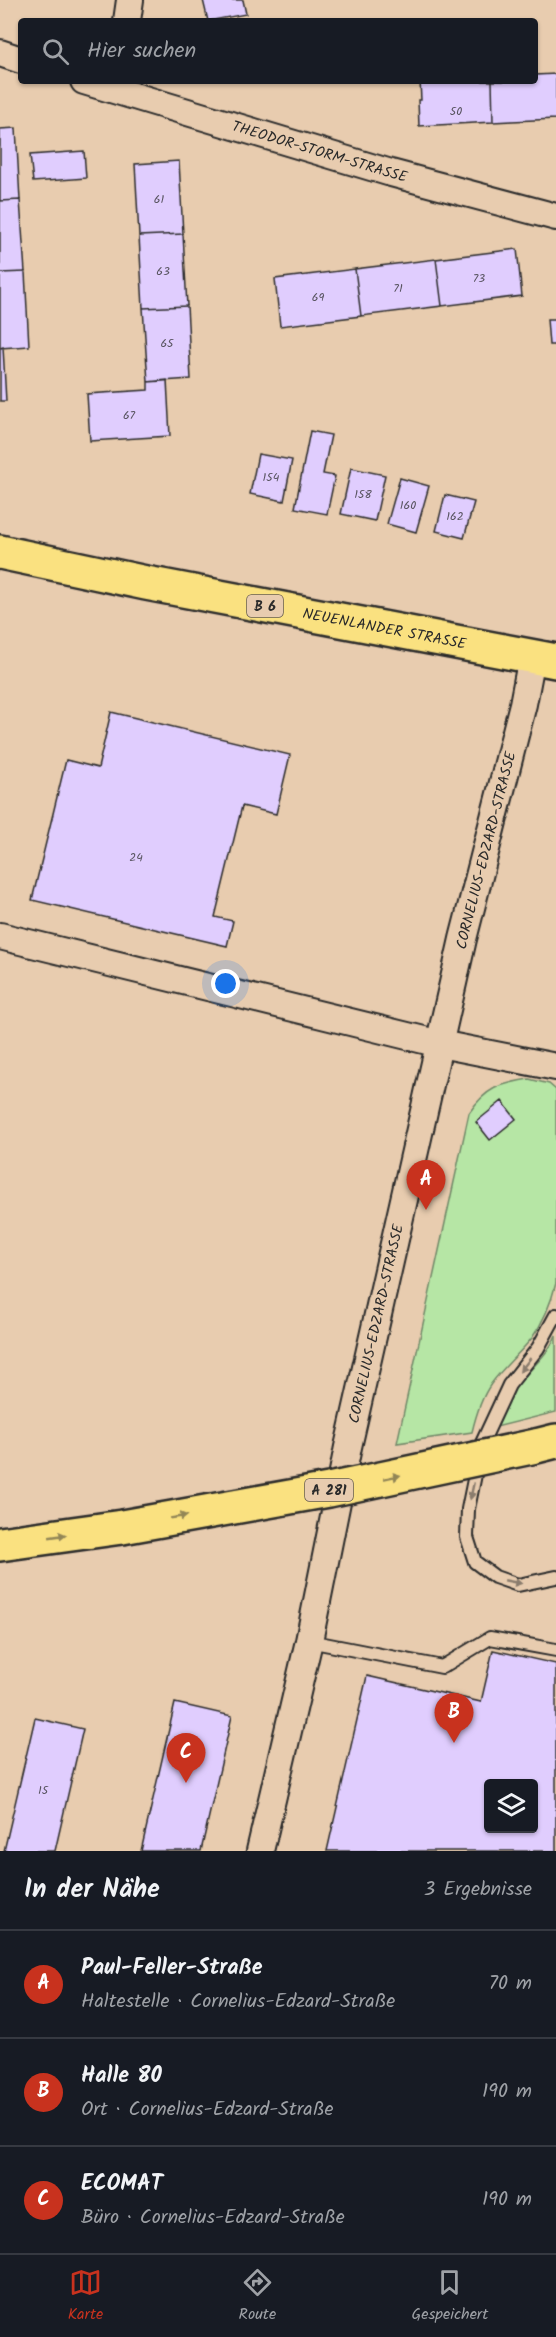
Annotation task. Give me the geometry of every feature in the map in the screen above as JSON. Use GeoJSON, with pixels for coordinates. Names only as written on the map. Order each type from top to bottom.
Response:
{"type":"FeatureCollection","features":[{"type":"Feature","properties":{"kind":"main road","name":"NEUENLANDER STRASSE"},"geometry":{"type":"LineString","coordinates":[[0,552],[146,584],[544,659]]}},
{"type":"Feature","properties":{"kind":"main road","name":"A 281"},"geometry":{"type":"LineString","coordinates":[[0,1544],[226,1509],[352,1486],[546,1443]]}},
{"type":"Feature","properties":{"kind":"street"},"geometry":{"type":"LineString","coordinates":[[127,18],[130,0]]}},
{"type":"Feature","properties":{"kind":"street"},"geometry":{"type":"LineString","coordinates":[[0,53],[18,59]]}},
{"type":"Feature","properties":{"kind":"street","name":"THEODOR-STORM-STRASSE"},"geometry":{"type":"LineString","coordinates":[[102,84],[119,87],[392,173],[556,217]]}},
{"type":"Feature","properties":{"kind":"street","name":"CORNELIUS-EDZARD-STRASSE"},"geometry":{"type":"LineString","coordinates":[[261,1851],[309,1641],[348,1447],[463,939],[523,704],[544,659]]}},
{"type":"Feature","properties":{"kind":"street"},"geometry":{"type":"LineString","coordinates":[[0,936],[440,1044],[556,1067]]}},
{"type":"Feature","properties":{"kind":"lane"},"geometry":{"type":"LineString","coordinates":[[556,1315],[538,1348],[509,1385],[481,1445],[468,1509],[467,1537],[475,1562],[495,1577],[518,1585],[556,1577]]}},
{"type":"Feature","properties":{"kind":"lane"},"geometry":{"type":"LineString","coordinates":[[309,1641],[442,1667],[490,1638],[556,1650]]}},
{"type":"Feature","properties":{"kind":"green space"},"geometry":{"type":"Polygon","coordinates":[[[529,1079],[549,1084],[556,1090],[556,1283],[549,1305],[532,1338],[487,1389],[472,1432],[397,1443],[469,1113],[481,1098],[494,1088],[529,1079]]]}},
{"type":"Feature","properties":{"kind":"green space"},"geometry":{"type":"Polygon","coordinates":[[[556,1335],[556,1412],[496,1427],[509,1397],[548,1350],[556,1335]]]}},
{"type":"Feature","properties":{"kind":"building"},"geometry":{"type":"Polygon","coordinates":[[[203,0],[243,0],[246,14],[207,18],[203,0]]]}},
{"type":"Feature","properties":{"kind":"building"},"geometry":{"type":"Polygon","coordinates":[[[556,74],[556,119],[493,122],[492,84],[538,84],[538,75],[556,74]]]}},
{"type":"Feature","properties":{"kind":"building"},"geometry":{"type":"Polygon","coordinates":[[[420,84],[492,84],[493,122],[419,126],[418,100],[421,100],[420,84]]]}},
{"type":"Feature","properties":{"kind":"building"},"geometry":{"type":"Polygon","coordinates":[[[16,128],[20,200],[0,201],[0,129],[16,128]]]}},
{"type":"Feature","properties":{"kind":"building"},"geometry":{"type":"Polygon","coordinates":[[[84,151],[86,178],[33,182],[30,155],[84,151]]]}},
{"type":"Feature","properties":{"kind":"building"},"geometry":{"type":"Polygon","coordinates":[[[179,161],[183,234],[139,236],[135,164],[179,161]]]}},
{"type":"Feature","properties":{"kind":"building"},"geometry":{"type":"Polygon","coordinates":[[[20,200],[25,272],[0,273],[0,201],[20,200]]]}},
{"type":"Feature","properties":{"kind":"building"},"geometry":{"type":"Polygon","coordinates":[[[183,234],[187,306],[143,308],[139,236],[183,234]]]}},
{"type":"Feature","properties":{"kind":"building"},"geometry":{"type":"Polygon","coordinates":[[[517,249],[522,296],[442,306],[436,259],[517,249]]]}},
{"type":"Feature","properties":{"kind":"building"},"geometry":{"type":"Polygon","coordinates":[[[436,259],[442,306],[361,316],[355,269],[436,259]]]}},
{"type":"Feature","properties":{"kind":"building"},"geometry":{"type":"Polygon","coordinates":[[[355,269],[361,316],[280,326],[275,279],[355,269]]]}},
{"type":"Feature","properties":{"kind":"building"},"geometry":{"type":"Polygon","coordinates":[[[25,272],[29,346],[0,348],[0,273],[25,272]]]}},
{"type":"Feature","properties":{"kind":"building"},"geometry":{"type":"Polygon","coordinates":[[[187,306],[191,379],[148,382],[143,308],[187,306]]]}},
{"type":"Feature","properties":{"kind":"building"},"geometry":{"type":"Polygon","coordinates":[[[547,319],[556,319],[556,345],[549,345],[547,319]]]}},
{"type":"Feature","properties":{"kind":"building"},"geometry":{"type":"Polygon","coordinates":[[[3,347],[6,401],[0,401],[0,348],[3,347]]]}},
{"type":"Feature","properties":{"kind":"building"},"geometry":{"type":"Polygon","coordinates":[[[167,380],[170,436],[90,441],[87,394],[148,390],[148,382],[167,380]]]}},
{"type":"Feature","properties":{"kind":"building"},"geometry":{"type":"Polygon","coordinates":[[[310,431],[331,435],[323,474],[335,476],[327,514],[295,508],[310,431]]]}},
{"type":"Feature","properties":{"kind":"building"},"geometry":{"type":"Polygon","coordinates":[[[258,454],[292,460],[284,501],[250,494],[258,454]]]}},
{"type":"Feature","properties":{"kind":"building"},"geometry":{"type":"Polygon","coordinates":[[[351,468],[385,475],[375,521],[341,514],[351,468]]]}},
{"type":"Feature","properties":{"kind":"building"},"geometry":{"type":"Polygon","coordinates":[[[400,478],[429,486],[416,532],[387,524],[400,478]]]}},
{"type":"Feature","properties":{"kind":"building"},"geometry":{"type":"Polygon","coordinates":[[[445,495],[474,502],[464,538],[436,531],[445,495]]]}},
{"type":"Feature","properties":{"kind":"building"},"geometry":{"type":"Polygon","coordinates":[[[111,712],[290,755],[276,814],[242,806],[215,917],[233,921],[227,946],[32,900],[66,760],[98,768],[111,712]]]}},
{"type":"Feature","properties":{"kind":"building"},"geometry":{"type":"Polygon","coordinates":[[[502,1101],[516,1119],[490,1140],[476,1122],[502,1101]]]}},
{"type":"Feature","properties":{"kind":"building"},"geometry":{"type":"Polygon","coordinates":[[[493,1650],[556,1664],[556,1851],[327,1851],[367,1676],[481,1702],[493,1650]]]}},
{"type":"Feature","properties":{"kind":"building"},"geometry":{"type":"Polygon","coordinates":[[[175,1703],[232,1716],[201,1851],[141,1851],[175,1703]]]}},
{"type":"Feature","properties":{"kind":"building"},"geometry":{"type":"Polygon","coordinates":[[[35,1718],[83,1729],[55,1851],[4,1851],[35,1718]]]}},
{"type":"Feature","properties":{"kind":"place","name":"Paul-Feller-Straße"},"geometry":{"type":"Point","coordinates":[426,1210]}},
{"type":"Feature","properties":{"kind":"place","name":"Halle 80"},"geometry":{"type":"Point","coordinates":[454,1743]}},
{"type":"Feature","properties":{"kind":"place","name":"ECOMAT"},"geometry":{"type":"Point","coordinates":[186,1783]}}]}
